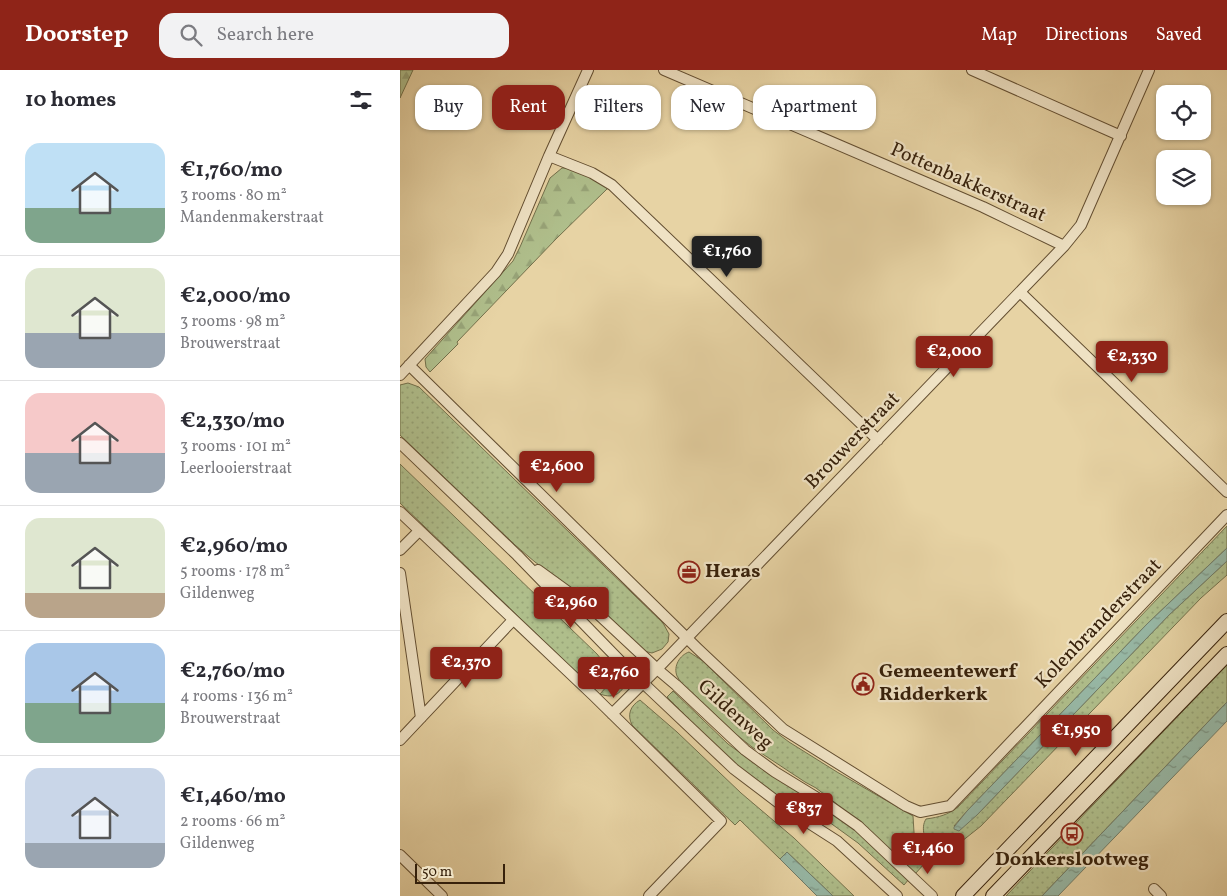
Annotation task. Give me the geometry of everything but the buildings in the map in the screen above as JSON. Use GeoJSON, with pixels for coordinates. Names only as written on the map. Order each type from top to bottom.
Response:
{"type":"FeatureCollection","features":[{"type":"Feature","properties":{"kind":"main road"},"geometry":{"type":"LineString","coordinates":[[963,896],[1227,621]]}},
{"type":"Feature","properties":{"kind":"main road"},"geometry":{"type":"LineString","coordinates":[[994,896],[1227,654]]}},
{"type":"Feature","properties":{"kind":"street"},"geometry":{"type":"LineString","coordinates":[[400,375],[496,272],[508,254],[588,70]]}},
{"type":"Feature","properties":{"kind":"street","name":"Pottenbakkerstraat"},"geometry":{"type":"LineString","coordinates":[[664,70],[983,207],[1064,246]]}},
{"type":"Feature","properties":{"kind":"street"},"geometry":{"type":"LineString","coordinates":[[972,70],[1121,136]]}},
{"type":"Feature","properties":{"kind":"street","name":"Brouwerstraat"},"geometry":{"type":"LineString","coordinates":[[612,714],[1064,246],[1081,225],[1150,70]]}},
{"type":"Feature","properties":{"kind":"street"},"geometry":{"type":"LineString","coordinates":[[549,156],[592,173],[612,185],[878,440]]}},
{"type":"Feature","properties":{"kind":"street"},"geometry":{"type":"LineString","coordinates":[[1020,292],[1227,492]]}},
{"type":"Feature","properties":{"kind":"street","name":"Kolenbranderstraat"},"geometry":{"type":"LineString","coordinates":[[409,366],[687,638],[783,729],[906,806],[920,812],[950,806],[1227,515]]}},
{"type":"Feature","properties":{"kind":"street","name":"Gildenweg"},"geometry":{"type":"LineString","coordinates":[[400,443],[517,555],[643,683],[734,769],[784,807],[837,841],[897,896]]}},
{"type":"Feature","properties":{"kind":"street"},"geometry":{"type":"LineString","coordinates":[[400,512],[721,821],[649,896]]}},
{"type":"Feature","properties":{"kind":"street"},"geometry":{"type":"LineString","coordinates":[[400,550],[419,530]]}},
{"type":"Feature","properties":{"kind":"street","name":"Gildenweg"},"geometry":{"type":"LineString","coordinates":[[517,555],[596,612],[744,750],[858,826],[932,896]]}},
{"type":"Feature","properties":{"kind":"street"},"geometry":{"type":"LineString","coordinates":[[400,573],[421,718]]}},
{"type":"Feature","properties":{"kind":"street"},"geometry":{"type":"LineString","coordinates":[[400,740],[513,620]]}},
{"type":"Feature","properties":{"kind":"street"},"geometry":{"type":"LineString","coordinates":[[400,856],[442,896]]}},
{"type":"Feature","properties":{"kind":"green space"},"geometry":{"type":"Polygon","coordinates":[[[400,70],[413,70],[400,98],[400,70]]]}},
{"type":"Feature","properties":{"kind":"green space"},"geometry":{"type":"Polygon","coordinates":[[[562,168],[576,168],[608,188],[556,239],[430,372],[426,367],[425,359],[513,261],[550,178],[562,168]]]}},
{"type":"Feature","properties":{"kind":"green space"},"geometry":{"type":"Polygon","coordinates":[[[408,383],[419,387],[663,623],[669,634],[668,642],[662,649],[652,653],[644,651],[597,607],[535,562],[400,435],[400,385],[408,383]]]}},
{"type":"Feature","properties":{"kind":"green space"},"geometry":{"type":"Polygon","coordinates":[[[400,464],[597,654],[609,669],[607,677],[602,684],[597,688],[592,687],[400,503],[400,464]]]}},
{"type":"Feature","properties":{"kind":"green space"},"geometry":{"type":"Polygon","coordinates":[[[1227,526],[1227,548],[1147,624],[954,826],[977,815],[1169,615],[1227,561],[1227,575],[1201,598],[981,826],[942,857],[929,853],[925,848],[924,840],[924,823],[926,819],[943,815],[958,807],[1227,526]]]}},
{"type":"Feature","properties":{"kind":"green space"},"geometry":{"type":"Polygon","coordinates":[[[689,652],[703,661],[773,730],[789,742],[913,816],[915,849],[925,863],[915,874],[833,801],[737,735],[682,683],[677,676],[676,668],[680,658],[689,652]]]}},
{"type":"Feature","properties":{"kind":"green space"},"geometry":{"type":"Polygon","coordinates":[[[1227,665],[1227,702],[1042,896],[1006,896],[1227,665]]]}},
{"type":"Feature","properties":{"kind":"green space"},"geometry":{"type":"Polygon","coordinates":[[[616,676],[625,685],[620,692],[611,696],[600,694],[616,676]]]}},
{"type":"Feature","properties":{"kind":"green space"},"geometry":{"type":"Polygon","coordinates":[[[673,691],[728,744],[765,771],[832,811],[869,841],[909,879],[904,885],[858,843],[829,822],[776,795],[734,764],[667,697],[673,691]]]}},
{"type":"Feature","properties":{"kind":"green space"},"geometry":{"type":"Polygon","coordinates":[[[640,700],[677,732],[741,793],[794,838],[854,896],[833,896],[787,852],[780,859],[740,820],[735,825],[632,725],[630,711],[640,700]]]}},
{"type":"Feature","properties":{"kind":"water"},"geometry":{"type":"Polygon","coordinates":[[[1227,548],[1227,561],[1169,615],[977,815],[959,831],[954,829],[967,811],[1147,624],[1227,548]]]}},
{"type":"Feature","properties":{"kind":"water"},"geometry":{"type":"Polygon","coordinates":[[[1227,702],[1227,721],[1058,896],[1042,896],[1227,702]]]}},
{"type":"Feature","properties":{"kind":"water"},"geometry":{"type":"Polygon","coordinates":[[[787,852],[833,896],[817,896],[780,859],[787,852]]]}},
{"type":"Feature","properties":{"kind":"place","name":"Heras"},"geometry":{"type":"Point","coordinates":[689,572]}},
{"type":"Feature","properties":{"kind":"place","name":"Gemeentewerf Ridderkerk"},"geometry":{"type":"Point","coordinates":[863,684]}},
{"type":"Feature","properties":{"kind":"place","name":"Donkerslootweg"},"geometry":{"type":"Point","coordinates":[1072,834]}}]}
